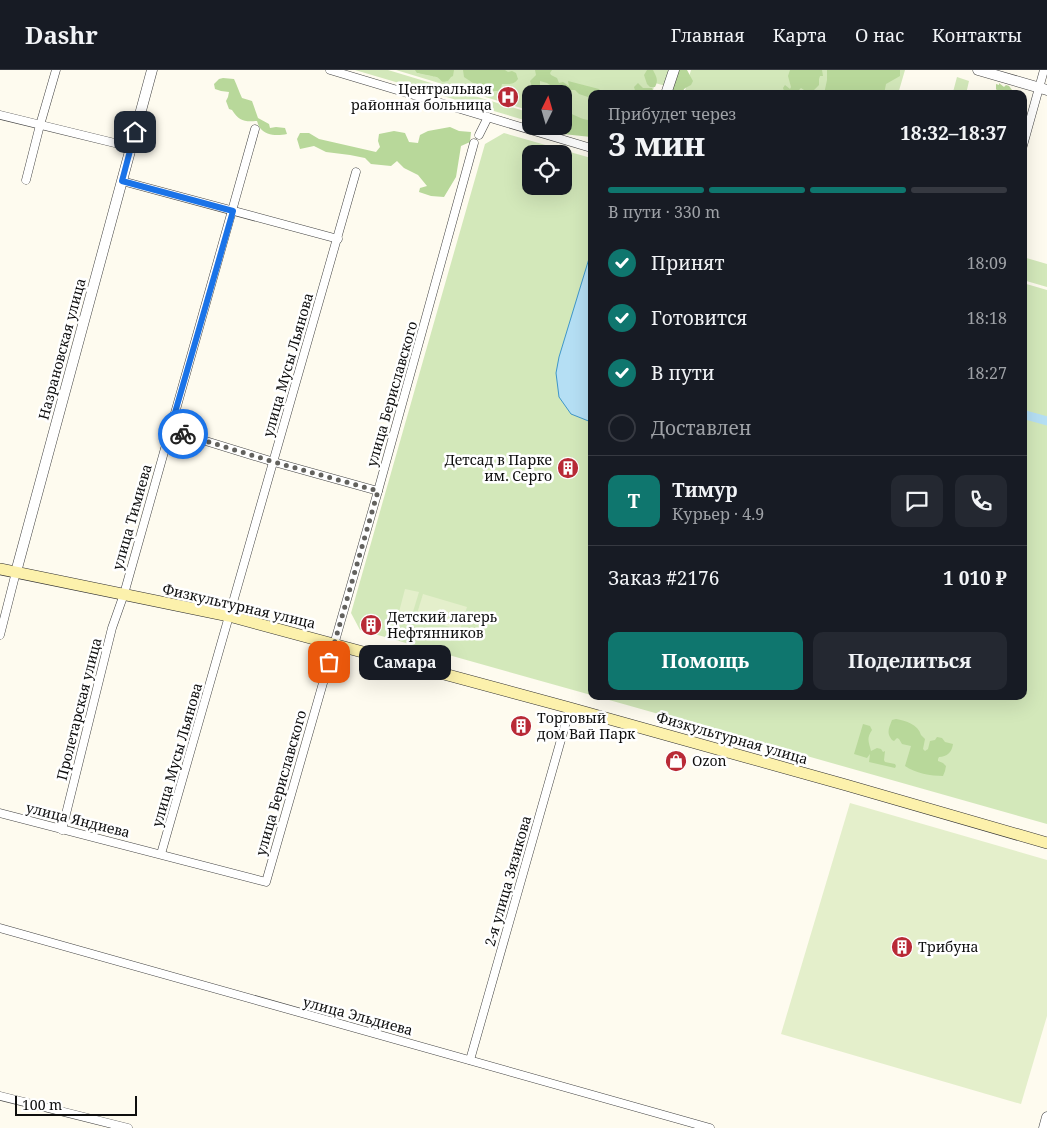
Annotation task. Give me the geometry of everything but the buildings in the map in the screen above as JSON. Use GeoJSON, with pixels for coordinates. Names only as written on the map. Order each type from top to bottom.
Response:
{"type":"FeatureCollection","features":[{"type":"Feature","properties":{"kind":"main road","name":"Физкультурная улица"},"geometry":{"type":"LineString","coordinates":[[0,569],[229,616],[570,708],[1047,843]]}},
{"type":"Feature","properties":{"kind":"street"},"geometry":{"type":"LineString","coordinates":[[26,180],[56,70]]}},
{"type":"Feature","properties":{"kind":"street","name":"Назрановская улица"},"geometry":{"type":"LineString","coordinates":[[0,635],[152,70]]}},
{"type":"Feature","properties":{"kind":"street"},"geometry":{"type":"LineString","coordinates":[[330,70],[588,147]]}},
{"type":"Feature","properties":{"kind":"street"},"geometry":{"type":"LineString","coordinates":[[667,90],[674,70]]}},
{"type":"Feature","properties":{"kind":"street"},"geometry":{"type":"LineString","coordinates":[[978,70],[1043,89]]}},
{"type":"Feature","properties":{"kind":"street"},"geometry":{"type":"LineString","coordinates":[[1027,135],[1043,89],[1044,70]]}},
{"type":"Feature","properties":{"kind":"street"},"geometry":{"type":"LineString","coordinates":[[0,115],[131,147]]}},
{"type":"Feature","properties":{"kind":"street"},"geometry":{"type":"LineString","coordinates":[[479,135],[488,117]]}},
{"type":"Feature","properties":{"kind":"street","name":"улица Тимиева"},"geometry":{"type":"LineString","coordinates":[[124,594],[255,129]]}},
{"type":"Feature","properties":{"kind":"street","name":"улица Бериславского"},"geometry":{"type":"LineString","coordinates":[[266,882],[378,491],[474,143]]}},
{"type":"Feature","properties":{"kind":"street","name":"улица Мусы Льянова"},"geometry":{"type":"LineString","coordinates":[[161,854],[356,172]]}},
{"type":"Feature","properties":{"kind":"street"},"geometry":{"type":"LineString","coordinates":[[122,181],[338,239]]}},
{"type":"Feature","properties":{"kind":"street"},"geometry":{"type":"LineString","coordinates":[[170,430],[378,491]]}},
{"type":"Feature","properties":{"kind":"street","name":"Пролетарская улица"},"geometry":{"type":"LineString","coordinates":[[62,830],[112,628],[124,594]]}},
{"type":"Feature","properties":{"kind":"street","name":"2-я улица Зязикова"},"geometry":{"type":"LineString","coordinates":[[470,1060],[570,708]]}},
{"type":"Feature","properties":{"kind":"street","name":"улица Яндиева"},"geometry":{"type":"LineString","coordinates":[[0,813],[266,882]]}},
{"type":"Feature","properties":{"kind":"street","name":"улица Эльдиева"},"geometry":{"type":"LineString","coordinates":[[0,928],[710,1128]]}},
{"type":"Feature","properties":{"kind":"street"},"geometry":{"type":"LineString","coordinates":[[0,1096],[128,1128]]}},
{"type":"Feature","properties":{"kind":"street"},"geometry":{"type":"LineString","coordinates":[[1044,1128],[1047,1117]]}},
{"type":"Feature","properties":{"kind":"green space"},"geometry":{"type":"Polygon","coordinates":[[[355,70],[388,70],[522,110],[522,119],[355,70]]]}},
{"type":"Feature","properties":{"kind":"green space","name":"Центральная районная больница"},"geometry":{"type":"Polygon","coordinates":[[[396,70],[671,70],[666,86],[655,83],[653,90],[588,90],[588,128],[572,123],[572,85],[522,85],[522,108],[396,70]]]}},
{"type":"Feature","properties":{"kind":"green space"},"geometry":{"type":"Polygon","coordinates":[[[415,70],[454,70],[453,76],[444,82],[437,77],[417,73],[415,70]]]}},
{"type":"Feature","properties":{"kind":"green space"},"geometry":{"type":"Polygon","coordinates":[[[463,70],[512,71],[516,73],[518,79],[513,83],[502,84],[498,91],[493,91],[490,88],[482,89],[464,77],[463,70]]]}},
{"type":"Feature","properties":{"kind":"green space"},"geometry":{"type":"Polygon","coordinates":[[[535,70],[552,70],[551,75],[557,78],[559,83],[563,82],[568,85],[550,85],[540,81],[540,85],[531,85],[530,81],[536,75],[535,70]]]}},
{"type":"Feature","properties":{"kind":"green space"},"geometry":{"type":"Polygon","coordinates":[[[647,70],[653,70],[655,74],[657,80],[655,87],[650,87],[647,84],[644,75],[647,70]]]}},
{"type":"Feature","properties":{"kind":"green space"},"geometry":{"type":"Polygon","coordinates":[[[678,70],[687,70],[693,81],[691,85],[684,90],[671,90],[678,70]]]}},
{"type":"Feature","properties":{"kind":"green space"},"geometry":{"type":"Polygon","coordinates":[[[691,70],[905,70],[899,90],[685,90],[691,70]]]}},
{"type":"Feature","properties":{"kind":"green space"},"geometry":{"type":"Polygon","coordinates":[[[790,70],[822,70],[823,76],[820,76],[819,85],[814,90],[804,90],[801,88],[799,90],[784,90],[785,85],[790,89],[791,87],[788,76],[790,70]]]}},
{"type":"Feature","properties":{"kind":"green space"},"geometry":{"type":"Polygon","coordinates":[[[827,70],[900,70],[900,76],[886,84],[885,90],[825,90],[827,70]]]}},
{"type":"Feature","properties":{"kind":"green space"},"geometry":{"type":"Polygon","coordinates":[[[957,77],[969,81],[967,90],[954,90],[957,77]]]}},
{"type":"Feature","properties":{"kind":"green space"},"geometry":{"type":"Polygon","coordinates":[[[223,78],[234,79],[242,98],[252,101],[258,118],[269,124],[270,128],[285,128],[287,134],[269,134],[260,128],[257,121],[240,119],[229,109],[226,101],[229,92],[215,89],[214,84],[223,78]]]}},
{"type":"Feature","properties":{"kind":"green space"},"geometry":{"type":"Polygon","coordinates":[[[568,81],[600,90],[588,90],[588,97],[579,94],[572,90],[572,85],[569,85],[568,81]]]}},
{"type":"Feature","properties":{"kind":"green space"},"geometry":{"type":"Polygon","coordinates":[[[638,83],[643,88],[652,88],[653,90],[635,90],[634,87],[638,83]]]}},
{"type":"Feature","properties":{"kind":"green space"},"geometry":{"type":"Polygon","coordinates":[[[999,83],[1004,87],[1006,85],[1009,86],[1012,90],[997,90],[996,84],[999,85],[999,83]]]}},
{"type":"Feature","properties":{"kind":"green space"},"geometry":{"type":"Polygon","coordinates":[[[572,114],[588,120],[588,137],[572,135],[572,114]]]}},
{"type":"Feature","properties":{"kind":"green space"},"geometry":{"type":"Polygon","coordinates":[[[450,127],[459,131],[471,132],[470,142],[461,146],[456,177],[444,197],[431,196],[419,192],[420,188],[427,186],[418,175],[404,168],[397,161],[391,166],[371,164],[365,158],[326,152],[314,146],[300,149],[297,139],[300,133],[309,133],[319,139],[376,152],[380,147],[378,141],[379,134],[394,131],[405,133],[409,142],[418,143],[420,135],[428,131],[450,127]]]}},
{"type":"Feature","properties":{"kind":"green space"},"geometry":{"type":"Polygon","coordinates":[[[504,133],[546,145],[522,145],[522,195],[572,195],[572,153],[588,157],[588,694],[360,630],[351,613],[485,144],[504,133]]]}},
{"type":"Feature","properties":{"kind":"green space"},"geometry":{"type":"Polygon","coordinates":[[[1027,258],[1047,264],[1047,287],[1027,281],[1027,258]]]}},
{"type":"Feature","properties":{"kind":"green space"},"geometry":{"type":"Polygon","coordinates":[[[1027,284],[1047,290],[1047,824],[609,700],[1027,700],[1027,284]]]}},
{"type":"Feature","properties":{"kind":"green space"},"geometry":{"type":"Polygon","coordinates":[[[405,589],[419,592],[412,615],[399,612],[405,589]]]}},
{"type":"Feature","properties":{"kind":"green space"},"geometry":{"type":"Polygon","coordinates":[[[423,594],[467,607],[460,630],[416,617],[423,594]]]}},
{"type":"Feature","properties":{"kind":"green space"},"geometry":{"type":"Polygon","coordinates":[[[892,720],[908,722],[917,728],[925,739],[923,749],[925,751],[928,749],[930,741],[935,740],[937,737],[953,744],[949,754],[938,759],[938,761],[946,766],[943,776],[923,774],[905,766],[911,746],[902,744],[897,738],[894,741],[890,737],[889,728],[892,720]]]}},
{"type":"Feature","properties":{"kind":"green space"},"geometry":{"type":"Polygon","coordinates":[[[863,724],[870,726],[872,730],[869,738],[871,751],[877,748],[883,752],[885,751],[885,762],[895,764],[895,768],[869,762],[870,754],[867,758],[854,754],[863,724]]]}},
{"type":"Feature","properties":{"kind":"green space"},"geometry":{"type":"Polygon","coordinates":[[[850,803],[1047,860],[1047,1016],[1021,1104],[781,1034],[850,803]]]}},
{"type":"Feature","properties":{"kind":"water"},"geometry":{"type":"Polygon","coordinates":[[[588,262],[588,421],[571,414],[559,397],[556,373],[559,357],[588,262]]]}},
{"type":"Feature","properties":{"kind":"waterway"},"geometry":{"type":"LineString","coordinates":[[1027,415],[1047,421]]}},
{"type":"Feature","properties":{"kind":"way so far"},"geometry":{"type":"LineString","coordinates":[[183,434],[378,491],[329,662]]}},
{"type":"Feature","properties":{"kind":"place","name":"Центральная районная больница"},"geometry":{"type":"Point","coordinates":[508,97]}},
{"type":"Feature","properties":{"kind":"place","name":"Детсад в Парке им. Серго"},"geometry":{"type":"Point","coordinates":[568,468]}},
{"type":"Feature","properties":{"kind":"place","name":"Детский лагерь Нефтянников"},"geometry":{"type":"Point","coordinates":[371,625]}},
{"type":"Feature","properties":{"kind":"place","name":"Самара"},"geometry":{"type":"Point","coordinates":[329,662]}},
{"type":"Feature","properties":{"kind":"place","name":"Торговый дом Вай Парк"},"geometry":{"type":"Point","coordinates":[521,726]}},
{"type":"Feature","properties":{"kind":"place","name":"Ozon"},"geometry":{"type":"Point","coordinates":[676,761]}},
{"type":"Feature","properties":{"kind":"place","name":"Трибуна"},"geometry":{"type":"Point","coordinates":[902,947]}},
{"type":"Feature","properties":{"kind":"route"},"geometry":{"type":"LineString","coordinates":[[135,132],[122,181],[233,211],[170,430],[183,434]]}}]}
